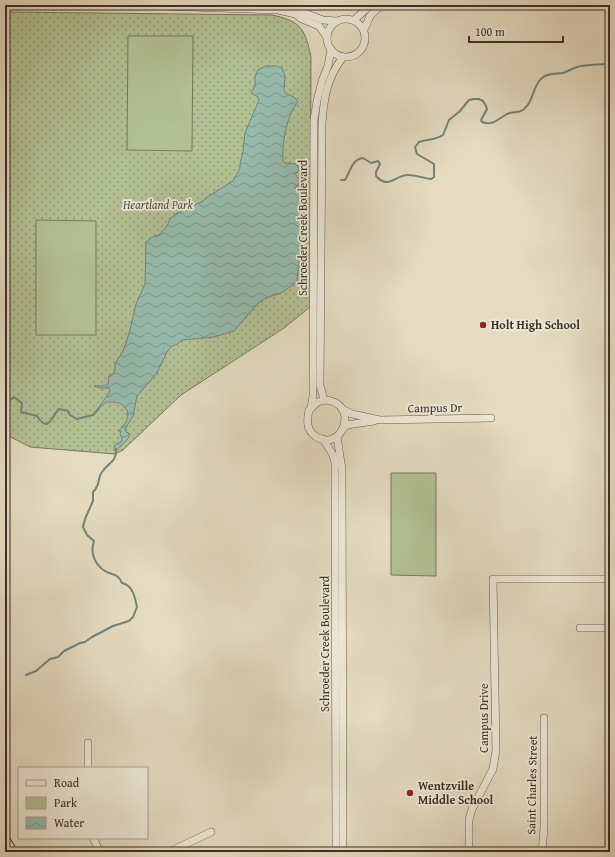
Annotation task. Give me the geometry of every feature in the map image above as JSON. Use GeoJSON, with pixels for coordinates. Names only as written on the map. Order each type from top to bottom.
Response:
{"type":"FeatureCollection","features":[{"type":"Feature","properties":{"kind":"main road"},"geometry":{"type":"LineString","coordinates":[[5,841],[12,852]]}},
{"type":"Feature","properties":{"kind":"street"},"geometry":{"type":"LineString","coordinates":[[134,5],[278,10],[296,14],[302,12],[323,20],[336,22]]}},
{"type":"Feature","properties":{"kind":"street"},"geometry":{"type":"LineString","coordinates":[[354,20],[371,5]]}},
{"type":"Feature","properties":{"kind":"street"},"geometry":{"type":"LineString","coordinates":[[364,30],[354,20],[346,18],[336,22],[330,27],[327,37],[331,50],[343,57],[357,54],[362,49],[365,42],[364,30],[372,14],[381,5]]}},
{"type":"Feature","properties":{"kind":"street"},"geometry":{"type":"LineString","coordinates":[[296,14],[300,18],[319,26],[327,37]]}},
{"type":"Feature","properties":{"kind":"street","name":"Schroeder Creek Boulevard"},"geometry":{"type":"LineString","coordinates":[[311,408],[313,397],[314,120],[317,101],[322,81],[328,66],[331,50]]}},
{"type":"Feature","properties":{"kind":"street","name":"Schroeder Creek Boulevard"},"geometry":{"type":"LineString","coordinates":[[324,400],[320,385],[322,123],[324,102],[329,84],[334,69],[343,57]]}},
{"type":"Feature","properties":{"kind":"street"},"geometry":{"type":"LineString","coordinates":[[324,400],[331,400],[336,403],[342,409],[345,419],[344,428],[337,437],[330,440],[315,436],[307,425],[309,410],[318,402],[324,400]]}},
{"type":"Feature","properties":{"kind":"street","name":"Campus Dr"},"geometry":{"type":"LineString","coordinates":[[342,409],[352,414],[380,420]]}},
{"type":"Feature","properties":{"kind":"street","name":"Campus Dr"},"geometry":{"type":"LineString","coordinates":[[344,428],[347,425],[380,420],[491,418]]}},
{"type":"Feature","properties":{"kind":"street","name":"Schroeder Creek Boulevard"},"geometry":{"type":"LineString","coordinates":[[337,437],[342,469],[343,852]]}},
{"type":"Feature","properties":{"kind":"street","name":"Schroeder Creek Boulevard"},"geometry":{"type":"LineString","coordinates":[[323,439],[333,455],[335,463],[336,852]]}},
{"type":"Feature","properties":{"kind":"street","name":"Campus Drive"},"geometry":{"type":"LineString","coordinates":[[469,852],[470,814],[493,769],[496,750],[493,579],[610,579]]}},
{"type":"Feature","properties":{"kind":"street"},"geometry":{"type":"LineString","coordinates":[[580,628],[610,628]]}},
{"type":"Feature","properties":{"kind":"street","name":"Saint Charles Street"},"geometry":{"type":"LineString","coordinates":[[542,852],[544,828],[544,718]]}},
{"type":"Feature","properties":{"kind":"street"},"geometry":{"type":"LineString","coordinates":[[88,743],[88,767]]}},
{"type":"Feature","properties":{"kind":"street"},"geometry":{"type":"LineString","coordinates":[[169,852],[211,832]]}},
{"type":"Feature","properties":{"kind":"street"},"geometry":{"type":"LineString","coordinates":[[94,839],[100,852]]}},
{"type":"Feature","properties":{"kind":"green space","name":"Heartland Park"},"geometry":{"type":"Polygon","coordinates":[[[5,12],[272,15],[282,17],[296,24],[304,33],[309,47],[311,57],[310,307],[284,328],[181,395],[123,450],[115,454],[30,447],[5,434],[5,12]]]}},
{"type":"Feature","properties":{"kind":"green space"},"geometry":{"type":"Polygon","coordinates":[[[128,36],[193,36],[192,151],[127,150],[128,36]]]}},
{"type":"Feature","properties":{"kind":"green space"},"geometry":{"type":"Polygon","coordinates":[[[36,220],[96,221],[96,335],[36,335],[36,220]]]}},
{"type":"Feature","properties":{"kind":"green space"},"geometry":{"type":"Polygon","coordinates":[[[391,473],[436,473],[436,576],[391,575],[391,473]]]}},
{"type":"Feature","properties":{"kind":"water"},"geometry":{"type":"Polygon","coordinates":[[[266,66],[277,66],[282,68],[285,76],[284,91],[295,98],[298,102],[291,113],[287,125],[284,137],[283,155],[283,161],[285,163],[297,164],[299,169],[297,173],[294,173],[301,181],[295,188],[300,189],[302,196],[297,282],[281,293],[266,298],[258,303],[234,331],[214,337],[182,340],[176,345],[172,346],[167,352],[157,373],[137,396],[133,416],[125,429],[126,432],[129,433],[129,437],[116,451],[114,447],[116,444],[121,442],[122,438],[120,434],[121,431],[118,431],[126,423],[128,412],[121,404],[116,402],[106,402],[99,408],[110,390],[108,388],[94,386],[103,386],[108,384],[109,376],[113,374],[115,364],[124,349],[136,304],[145,284],[146,242],[154,236],[159,235],[167,226],[170,219],[177,213],[203,201],[233,181],[240,168],[245,133],[259,100],[258,97],[251,93],[255,86],[255,76],[258,70],[266,66]]]}},
{"type":"Feature","properties":{"kind":"waterway"},"geometry":{"type":"LineString","coordinates":[[341,180],[345,180],[354,163],[363,158],[371,163],[378,161],[380,164],[376,172],[376,176],[385,182],[408,175],[431,179],[434,177],[434,164],[417,154],[415,147],[419,142],[443,135],[449,120],[460,111],[469,100],[479,99],[483,101],[487,109],[481,120],[482,122],[492,123],[507,114],[520,112],[524,109],[529,104],[537,84],[544,76],[563,73],[580,66],[610,64]]}},
{"type":"Feature","properties":{"kind":"waterway"},"geometry":{"type":"LineString","coordinates":[[5,400],[9,401],[14,397],[22,403],[21,412],[37,416],[45,424],[50,422],[59,409],[68,411],[70,415],[77,419],[93,415],[99,408]]}},
{"type":"Feature","properties":{"kind":"waterway"},"geometry":{"type":"LineString","coordinates":[[26,675],[36,671],[50,659],[58,657],[64,651],[85,642],[113,626],[129,621],[133,617],[137,607],[133,592],[129,586],[122,583],[117,576],[98,565],[94,558],[92,549],[94,541],[87,535],[83,527],[93,501],[93,492],[96,489],[99,477],[104,469],[114,460],[116,449]]}},
{"type":"Feature","properties":{"kind":"place","name":"Holt High School"},"geometry":{"type":"Point","coordinates":[483,325]}},
{"type":"Feature","properties":{"kind":"place","name":"Wentzville Middle School"},"geometry":{"type":"Point","coordinates":[410,793]}}]}
